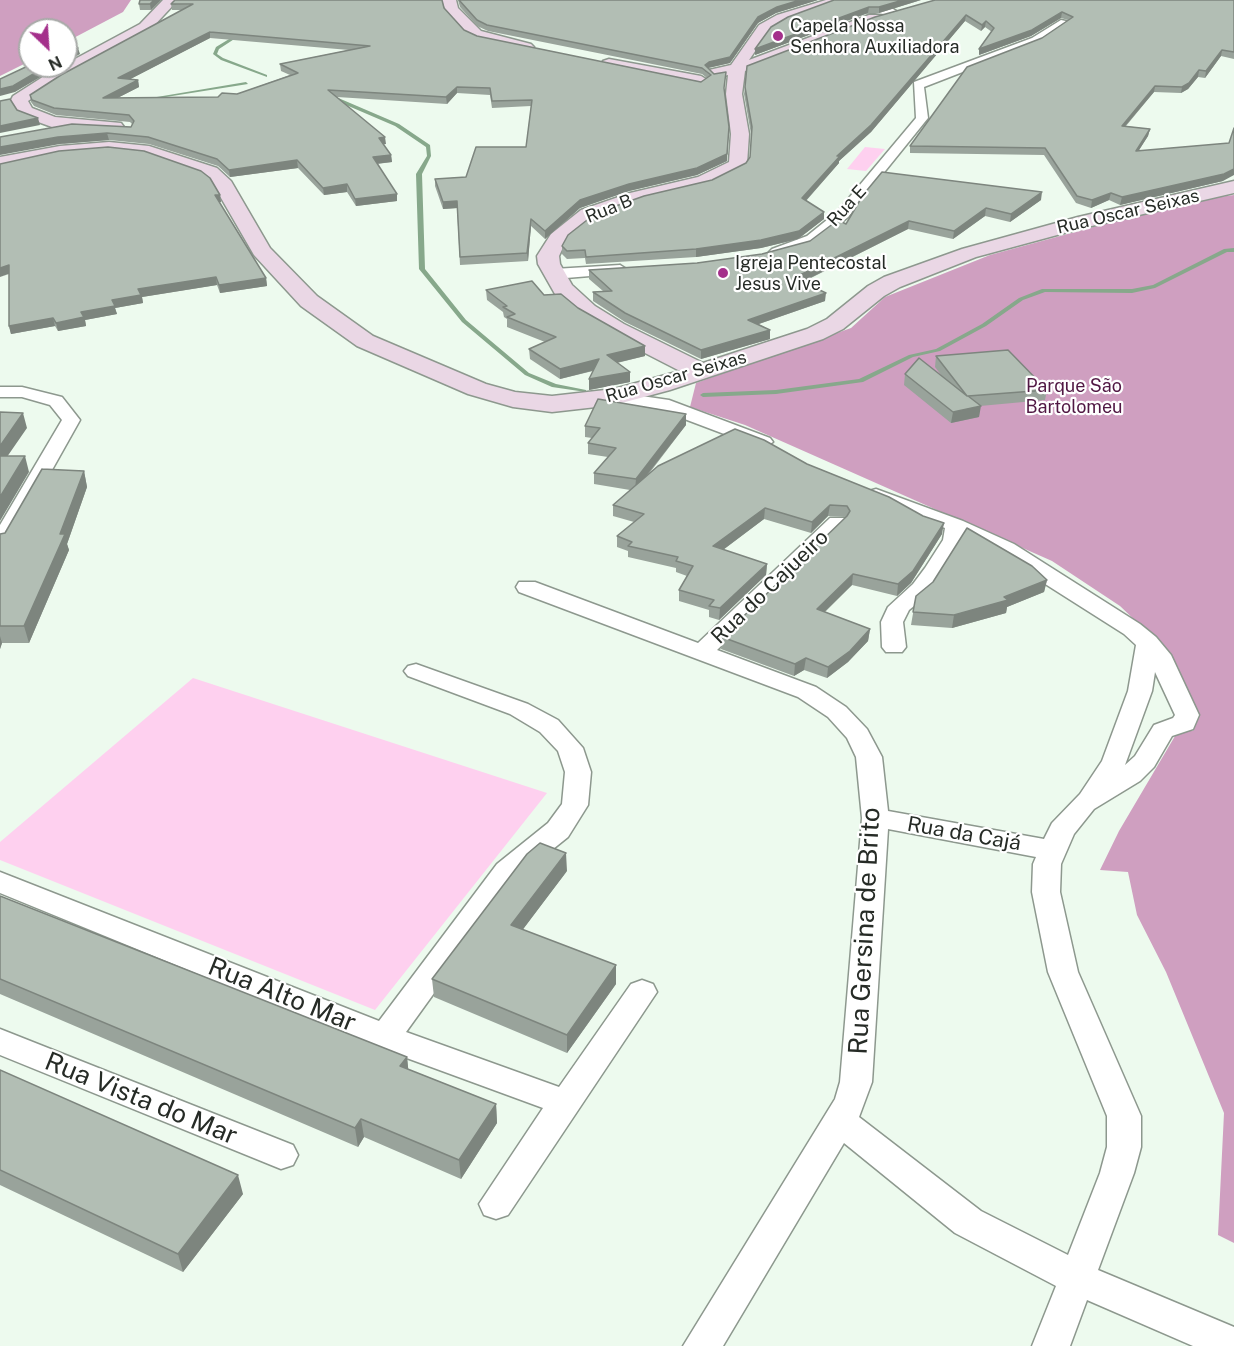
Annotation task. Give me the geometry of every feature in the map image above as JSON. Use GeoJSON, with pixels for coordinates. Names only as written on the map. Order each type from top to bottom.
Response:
{"type":"FeatureCollection","features":[{"type":"Feature","properties":{"kind":"street"},"geometry":{"type":"LineString","coordinates":[[136,129],[52,122],[25,111],[16,98],[144,27],[171,0]]}},
{"type":"Feature","properties":{"kind":"street"},"geometry":{"type":"LineString","coordinates":[[449,0],[449,6],[476,34],[542,50]]}},
{"type":"Feature","properties":{"kind":"street"},"geometry":{"type":"LineString","coordinates":[[735,80],[750,45],[764,28],[782,18],[840,0]]}},
{"type":"Feature","properties":{"kind":"street"},"geometry":{"type":"LineString","coordinates":[[811,9],[815,15],[832,20],[870,9],[893,12],[909,8]]}},
{"type":"Feature","properties":{"kind":"street"},"geometry":{"type":"LineString","coordinates":[[597,62],[660,73],[735,80],[870,9]]}},
{"type":"Feature","properties":{"kind":"street","name":"Rua E"},"geometry":{"type":"LineString","coordinates":[[761,255],[804,244],[821,234],[843,214],[922,118],[918,86],[1035,40],[1065,22]]}},
{"type":"Feature","properties":{"kind":"street"},"geometry":{"type":"LineString","coordinates":[[708,77],[735,80]]}},
{"type":"Feature","properties":{"kind":"street","name":"Rua B"},"geometry":{"type":"LineString","coordinates":[[554,274],[549,264],[549,250],[558,238],[588,214],[637,197],[713,178],[738,164],[740,134],[735,80]]}},
{"type":"Feature","properties":{"kind":"street"},"geometry":{"type":"LineString","coordinates":[[37,132],[71,125]]}},
{"type":"Feature","properties":{"kind":"street"},"geometry":{"type":"LineString","coordinates":[[0,163],[60,151],[110,147],[149,151],[210,172],[208,156],[201,151]]}},
{"type":"Feature","properties":{"kind":"street","name":"Rua Oscar Seixas"},"geometry":{"type":"LineString","coordinates":[[210,172],[221,181],[261,251],[309,301],[372,345],[477,389],[513,399],[552,404],[662,395],[701,372],[826,330],[876,291],[969,253],[1078,223],[1227,190]]}},
{"type":"Feature","properties":{"kind":"street"},"geometry":{"type":"LineString","coordinates":[[554,274],[638,269]]}},
{"type":"Feature","properties":{"kind":"street"},"geometry":{"type":"LineString","coordinates":[[554,274],[574,301],[595,316],[701,372]]}},
{"type":"Feature","properties":{"kind":"street"},"geometry":{"type":"LineString","coordinates":[[0,392],[22,392],[56,401],[67,412],[71,420],[0,543]]}},
{"type":"Feature","properties":{"kind":"street"},"geometry":{"type":"LineString","coordinates":[[662,395],[718,423],[779,449]]}},
{"type":"Feature","properties":{"kind":"street"},"geometry":{"type":"LineString","coordinates":[[854,486],[956,525],[1006,549],[1101,607],[1148,642],[1159,656],[1175,686],[1187,720],[1163,731],[1145,761],[1131,775],[1085,802]]}},
{"type":"Feature","properties":{"kind":"street","name":"Rua do Cajueiro"},"geometry":{"type":"LineString","coordinates":[[703,651],[837,522]]}},
{"type":"Feature","properties":{"kind":"street"},"geometry":{"type":"LineString","coordinates":[[894,647],[892,622],[898,608],[921,589],[954,540],[956,525]]}},
{"type":"Feature","properties":{"kind":"street","name":"Rua Gersina de Brito"},"geometry":{"type":"LineString","coordinates":[[527,587],[703,651],[807,692],[837,712],[858,735],[869,757],[875,818],[856,1082],[850,1103],[840,1121],[702,1346]]}},
{"type":"Feature","properties":{"kind":"street"},"geometry":{"type":"LineString","coordinates":[[1051,1346],[1117,1173],[1124,1147],[1124,1116],[1063,972],[1046,892],[1047,864],[1062,830],[1114,763],[1124,742],[1140,692],[1148,642]]}},
{"type":"Feature","properties":{"kind":"street"},"geometry":{"type":"LineString","coordinates":[[386,1037],[507,871],[558,830],[575,805],[578,772],[570,748],[549,726],[519,709],[416,671]]}},
{"type":"Feature","properties":{"kind":"street","name":"Rua da Cajá"},"geometry":{"type":"LineString","coordinates":[[875,818],[1053,850]]}},
{"type":"Feature","properties":{"kind":"street","name":"Rua Alto Mar"},"geometry":{"type":"LineString","coordinates":[[0,882],[386,1037],[566,1103]]}},
{"type":"Feature","properties":{"kind":"street"},"geometry":{"type":"LineString","coordinates":[[496,1204],[642,992]]}},
{"type":"Feature","properties":{"kind":"street","name":"Rua Vista do Mar"},"geometry":{"type":"LineString","coordinates":[[0,1042],[281,1155]]}},
{"type":"Feature","properties":{"kind":"street"},"geometry":{"type":"LineString","coordinates":[[840,1121],[968,1222],[1078,1279],[1234,1345]]}},
{"type":"Feature","properties":{"kind":"shaded area"},"geometry":{"type":"Polygon","coordinates":[[[865,147],[885,149],[866,171],[847,169],[865,147]]]}},
{"type":"Feature","properties":{"kind":"shaded area"},"geometry":{"type":"Polygon","coordinates":[[[193,678],[547,793],[375,1010],[0,860],[0,842],[193,678]]]}},
{"type":"Feature","properties":{"kind":"green space"},"geometry":{"type":"Polygon","coordinates":[[[0,0],[131,0],[123,12],[78,36],[78,18],[18,18],[18,67],[0,76],[0,0]]]}},
{"type":"Feature","properties":{"kind":"green space","name":"Parque São Bartolomeu"},"geometry":{"type":"Polygon","coordinates":[[[1234,195],[1234,1243],[1218,1235],[1224,1113],[1166,972],[1137,915],[1128,872],[1100,870],[1119,831],[1178,731],[1193,731],[1196,721],[1178,667],[1166,650],[1120,606],[1052,561],[745,425],[690,407],[696,383],[851,328],[885,297],[990,255],[1123,219],[1211,198],[1234,195]]]}},
{"type":"Feature","properties":{"kind":"building"},"geometry":{"type":"Polygon","coordinates":[[[140,0],[154,0],[150,4],[139,4],[140,0]]]}},
{"type":"Feature","properties":{"kind":"building"},"geometry":{"type":"Polygon","coordinates":[[[175,0],[442,0],[444,8],[464,30],[477,36],[701,82],[711,75],[702,68],[487,25],[477,20],[459,0],[800,0],[777,7],[758,17],[730,57],[705,65],[714,74],[726,72],[724,88],[729,127],[727,154],[697,168],[629,184],[580,200],[545,231],[531,219],[527,253],[460,257],[457,201],[443,202],[435,179],[466,177],[476,147],[526,147],[532,100],[492,101],[490,88],[457,87],[446,97],[328,90],[385,137],[379,138],[391,155],[373,157],[397,194],[355,199],[347,184],[323,188],[297,160],[229,170],[217,159],[148,137],[107,133],[58,137],[0,147],[0,137],[72,124],[131,127],[134,121],[129,115],[54,108],[32,100],[30,95],[56,78],[78,78],[78,66],[193,4],[171,4],[175,0]],[[210,32],[118,78],[138,80],[103,98],[218,97],[222,93],[237,94],[298,73],[280,64],[370,46],[210,32]]]}},
{"type":"Feature","properties":{"kind":"building"},"geometry":{"type":"Polygon","coordinates":[[[834,0],[903,0],[879,7],[869,7],[755,49],[771,27],[788,17],[834,0]]]}},
{"type":"Feature","properties":{"kind":"building"},"geometry":{"type":"Polygon","coordinates":[[[935,0],[1234,0],[1234,52],[1222,50],[1206,71],[1199,70],[1189,83],[1182,87],[1155,86],[1122,126],[1150,129],[1136,151],[1229,143],[1234,128],[1234,169],[1224,174],[1122,197],[1111,193],[1092,200],[1077,196],[1045,148],[910,146],[967,67],[1042,38],[1073,17],[1062,12],[1032,30],[979,49],[994,28],[986,21],[982,25],[966,15],[871,125],[837,156],[840,156],[802,198],[824,212],[799,231],[761,240],[696,249],[586,257],[585,250],[567,251],[562,246],[568,235],[596,213],[644,196],[712,180],[746,163],[750,157],[752,127],[745,87],[747,66],[875,17],[935,0]]]}},
{"type":"Feature","properties":{"kind":"building"},"geometry":{"type":"Polygon","coordinates":[[[18,71],[18,78],[27,78],[13,86],[0,89],[0,79],[18,71]]]}},
{"type":"Feature","properties":{"kind":"building"},"geometry":{"type":"Polygon","coordinates":[[[10,99],[17,110],[38,118],[0,126],[0,101],[10,99]]]}},
{"type":"Feature","properties":{"kind":"building"},"geometry":{"type":"Polygon","coordinates":[[[108,147],[144,151],[201,171],[210,178],[220,195],[215,195],[266,278],[219,285],[216,277],[138,289],[141,295],[112,300],[115,306],[81,312],[84,317],[56,323],[53,318],[9,326],[9,265],[0,268],[0,164],[59,151],[108,147]]]}},
{"type":"Feature","properties":{"kind":"building"},"geometry":{"type":"Polygon","coordinates":[[[882,172],[1042,192],[1011,214],[986,208],[954,231],[909,221],[794,278],[826,293],[748,320],[770,330],[701,350],[625,313],[593,292],[612,291],[589,270],[697,263],[762,254],[810,241],[838,220],[846,224],[863,195],[882,172]]]}},
{"type":"Feature","properties":{"kind":"building"},"geometry":{"type":"Polygon","coordinates":[[[532,281],[544,295],[561,294],[578,308],[645,346],[607,355],[630,372],[589,379],[599,359],[560,369],[529,349],[556,337],[507,317],[515,314],[503,307],[507,306],[486,290],[532,281]]]}},
{"type":"Feature","properties":{"kind":"building"},"geometry":{"type":"Polygon","coordinates":[[[1008,350],[1047,390],[968,396],[981,406],[953,412],[905,374],[919,358],[967,396],[936,356],[1008,350]]]}},
{"type":"Feature","properties":{"kind":"building"},"geometry":{"type":"Polygon","coordinates":[[[598,399],[686,414],[636,479],[594,473],[616,448],[588,443],[600,428],[585,426],[598,399]]]}},
{"type":"Feature","properties":{"kind":"building"},"geometry":{"type":"Polygon","coordinates":[[[0,412],[23,413],[0,446],[0,412]]]}},
{"type":"Feature","properties":{"kind":"building"},"geometry":{"type":"Polygon","coordinates":[[[735,429],[764,440],[807,464],[889,497],[923,516],[944,523],[913,571],[898,584],[853,574],[817,609],[870,629],[850,651],[828,667],[806,658],[795,664],[722,637],[847,516],[850,511],[847,506],[830,505],[812,522],[765,508],[713,546],[767,564],[720,608],[709,606],[714,600],[679,590],[693,566],[676,561],[678,557],[628,546],[632,542],[617,536],[644,514],[613,505],[658,466],[735,429]]]}},
{"type":"Feature","properties":{"kind":"building"},"geometry":{"type":"Polygon","coordinates":[[[0,456],[25,456],[0,497],[0,456]]]}},
{"type":"Feature","properties":{"kind":"building"},"geometry":{"type":"Polygon","coordinates":[[[42,469],[84,471],[60,534],[65,534],[24,626],[0,626],[0,534],[5,533],[42,469]]]}},
{"type":"Feature","properties":{"kind":"building"},"geometry":{"type":"Polygon","coordinates":[[[967,528],[1032,566],[1047,580],[1004,597],[1008,600],[954,615],[913,612],[916,596],[933,582],[967,528]]]}},
{"type":"Feature","properties":{"kind":"building"},"geometry":{"type":"Polygon","coordinates":[[[540,843],[566,853],[511,925],[616,965],[567,1035],[432,979],[527,854],[540,843]]]}},
{"type":"Feature","properties":{"kind":"building"},"geometry":{"type":"Polygon","coordinates":[[[0,896],[407,1057],[400,1066],[496,1104],[459,1160],[361,1119],[355,1128],[0,979],[0,896]]]}},
{"type":"Feature","properties":{"kind":"building"},"geometry":{"type":"Polygon","coordinates":[[[0,1070],[238,1175],[178,1254],[0,1170],[0,1070]]]}},
{"type":"Feature","properties":{"kind":"waterway"},"geometry":{"type":"LineString","coordinates":[[240,34],[217,48],[215,54],[265,76]]}},
{"type":"Feature","properties":{"kind":"waterway"},"geometry":{"type":"LineString","coordinates":[[147,99],[246,83]]}},
{"type":"Feature","properties":{"kind":"waterway"},"geometry":{"type":"LineString","coordinates":[[327,95],[397,125],[428,146],[429,156],[419,174],[422,269],[464,321],[527,374],[554,386],[584,391]]}},
{"type":"Feature","properties":{"kind":"waterway"},"geometry":{"type":"LineString","coordinates":[[703,395],[776,392],[861,381],[911,356],[938,350],[984,325],[1021,299],[1044,290],[1132,291],[1155,286],[1226,250],[1234,250]]}},
{"type":"Feature","properties":{"kind":"place","name":"Capela Nossa Senhora Auxiliadora"},"geometry":{"type":"Point","coordinates":[778,36]}},
{"type":"Feature","properties":{"kind":"place","name":"Igreja Pentecostal Jesus Vive"},"geometry":{"type":"Point","coordinates":[723,273]}}]}
